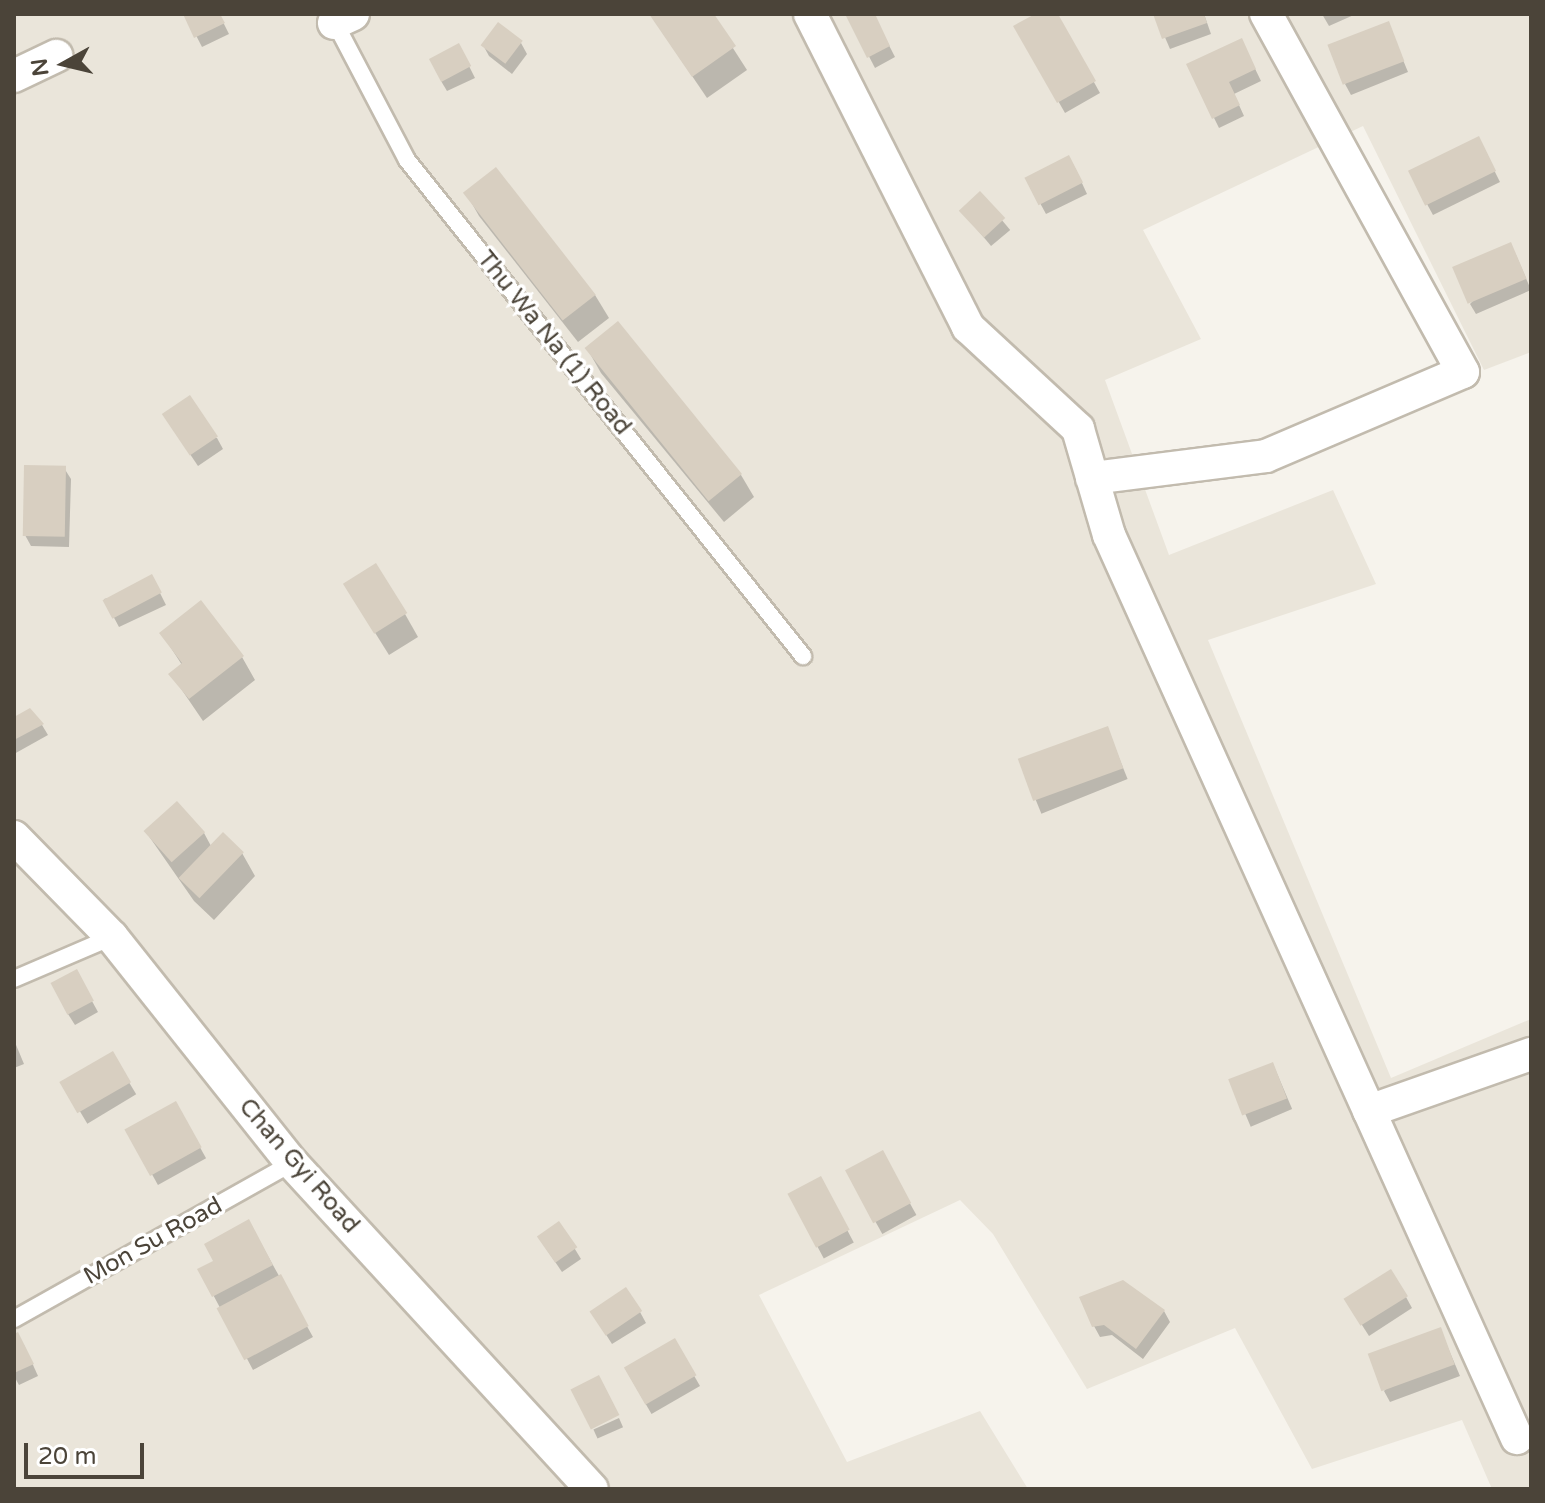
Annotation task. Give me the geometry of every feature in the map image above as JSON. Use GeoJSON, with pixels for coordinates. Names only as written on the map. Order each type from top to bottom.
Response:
{"type":"FeatureCollection","features":[{"type":"Feature","properties":{"kind":"street"},"geometry":{"type":"LineString","coordinates":[[810,14],[968,327],[1078,429],[1109,535],[1517,1438]]}},
{"type":"Feature","properties":{"kind":"street"},"geometry":{"type":"LineString","coordinates":[[1092,478],[1266,456],[1463,372],[1266,14]]}},
{"type":"Feature","properties":{"kind":"street"},"geometry":{"type":"LineString","coordinates":[[14,76],[56,56]]}},
{"type":"Feature","properties":{"kind":"street","name":"Chan Gyi Road"},"geometry":{"type":"LineString","coordinates":[[14,837],[112,937],[292,1163],[592,1489]]}},
{"type":"Feature","properties":{"kind":"street"},"geometry":{"type":"LineString","coordinates":[[1369,1111],[1531,1054]]}},
{"type":"Feature","properties":{"kind":"lane","name":"Thu Wa Na (1) Road"},"geometry":{"type":"LineString","coordinates":[[339,17],[407,160],[803,656]]}},
{"type":"Feature","properties":{"kind":"lane"},"geometry":{"type":"LineString","coordinates":[[14,979],[112,937]]}},
{"type":"Feature","properties":{"kind":"lane","name":"Mon Su Road"},"geometry":{"type":"LineString","coordinates":[[14,1319],[292,1163]]}},
{"type":"Feature","properties":{"kind":"shaded area"},"geometry":{"type":"Polygon","coordinates":[[[14,14],[1531,14],[1531,352],[1484,370],[1363,126],[1143,230],[1201,339],[1105,380],[1169,555],[1333,490],[1376,584],[1208,640],[1391,1078],[1531,1019],[1531,1489],[1492,1489],[1462,1420],[1312,1469],[1235,1328],[1087,1389],[993,1234],[960,1200],[759,1295],[847,1462],[980,1411],[1028,1489],[14,1489],[14,14]]]}},
{"type":"Feature","properties":{"kind":"building"},"geometry":{"type":"Polygon","coordinates":[[[183,14],[220,14],[225,23],[194,38],[183,14]]]}},
{"type":"Feature","properties":{"kind":"building"},"geometry":{"type":"Polygon","coordinates":[[[649,14],[714,14],[736,46],[692,77],[649,14]]]}},
{"type":"Feature","properties":{"kind":"building"},"geometry":{"type":"Polygon","coordinates":[[[845,14],[875,14],[890,46],[867,58],[845,14]]]}},
{"type":"Feature","properties":{"kind":"building"},"geometry":{"type":"Polygon","coordinates":[[[1035,14],[1058,14],[1096,81],[1057,103],[1013,26],[1035,14]]]}},
{"type":"Feature","properties":{"kind":"building"},"geometry":{"type":"Polygon","coordinates":[[[1153,14],[1204,14],[1207,23],[1162,39],[1153,14]]]}},
{"type":"Feature","properties":{"kind":"building"},"geometry":{"type":"Polygon","coordinates":[[[1389,21],[1404,61],[1343,85],[1327,45],[1389,21]]]}},
{"type":"Feature","properties":{"kind":"building"},"geometry":{"type":"Polygon","coordinates":[[[498,22],[523,41],[505,64],[481,45],[498,22]]]}},
{"type":"Feature","properties":{"kind":"building"},"geometry":{"type":"Polygon","coordinates":[[[1242,38],[1256,69],[1229,82],[1240,105],[1212,119],[1186,64],[1242,38]]]}},
{"type":"Feature","properties":{"kind":"building"},"geometry":{"type":"Polygon","coordinates":[[[459,43],[471,66],[441,82],[429,59],[459,43]]]}},
{"type":"Feature","properties":{"kind":"building"},"geometry":{"type":"Polygon","coordinates":[[[1479,136],[1496,171],[1425,206],[1408,171],[1479,136]]]}},
{"type":"Feature","properties":{"kind":"building"},"geometry":{"type":"Polygon","coordinates":[[[1069,155],[1083,183],[1039,205],[1024,178],[1069,155]]]}},
{"type":"Feature","properties":{"kind":"building"},"geometry":{"type":"Polygon","coordinates":[[[496,167],[596,295],[563,321],[463,193],[496,167]]]}},
{"type":"Feature","properties":{"kind":"building"},"geometry":{"type":"Polygon","coordinates":[[[980,191],[1005,218],[984,238],[959,211],[980,191]]]}},
{"type":"Feature","properties":{"kind":"building"},"geometry":{"type":"Polygon","coordinates":[[[1511,242],[1527,279],[1468,304],[1452,267],[1511,242]]]}},
{"type":"Feature","properties":{"kind":"building"},"geometry":{"type":"Polygon","coordinates":[[[618,321],[742,474],[709,501],[585,348],[618,321]]]}},
{"type":"Feature","properties":{"kind":"building"},"geometry":{"type":"Polygon","coordinates":[[[190,395],[218,436],[190,455],[162,414],[190,395]]]}},
{"type":"Feature","properties":{"kind":"building"},"geometry":{"type":"Polygon","coordinates":[[[24,465],[66,466],[65,537],[23,536],[24,465]]]}},
{"type":"Feature","properties":{"kind":"building"},"geometry":{"type":"Polygon","coordinates":[[[376,563],[407,613],[374,634],[343,584],[376,563]]]}},
{"type":"Feature","properties":{"kind":"building"},"geometry":{"type":"Polygon","coordinates":[[[152,574],[162,593],[112,619],[103,600],[152,574]]]}},
{"type":"Feature","properties":{"kind":"building"},"geometry":{"type":"Polygon","coordinates":[[[201,600],[244,656],[189,699],[168,674],[182,663],[159,633],[201,600]]]}},
{"type":"Feature","properties":{"kind":"building"},"geometry":{"type":"Polygon","coordinates":[[[30,708],[44,724],[14,740],[14,717],[30,708]]]}},
{"type":"Feature","properties":{"kind":"building"},"geometry":{"type":"Polygon","coordinates":[[[1108,726],[1123,768],[1033,801],[1018,759],[1108,726]]]}},
{"type":"Feature","properties":{"kind":"building"},"geometry":{"type":"Polygon","coordinates":[[[177,801],[205,832],[172,862],[144,831],[177,801]]]}},
{"type":"Feature","properties":{"kind":"building"},"geometry":{"type":"Polygon","coordinates":[[[223,832],[244,852],[199,898],[179,878],[223,832]]]}},
{"type":"Feature","properties":{"kind":"building"},"geometry":{"type":"Polygon","coordinates":[[[77,969],[94,1001],[67,1015],[51,983],[77,969]]]}},
{"type":"Feature","properties":{"kind":"building"},"geometry":{"type":"Polygon","coordinates":[[[113,1051],[131,1082],[77,1113],[59,1082],[113,1051]]]}},
{"type":"Feature","properties":{"kind":"building"},"geometry":{"type":"Polygon","coordinates":[[[1273,1062],[1287,1098],[1242,1116],[1228,1079],[1273,1062]]]}},
{"type":"Feature","properties":{"kind":"building"},"geometry":{"type":"Polygon","coordinates":[[[176,1101],[202,1147],[150,1176],[124,1130],[176,1101]]]}},
{"type":"Feature","properties":{"kind":"building"},"geometry":{"type":"Polygon","coordinates":[[[883,1150],[911,1203],[873,1223],[845,1170],[883,1150]]]}},
{"type":"Feature","properties":{"kind":"building"},"geometry":{"type":"Polygon","coordinates":[[[821,1176],[850,1230],[816,1248],[787,1194],[821,1176]]]}},
{"type":"Feature","properties":{"kind":"building"},"geometry":{"type":"Polygon","coordinates":[[[249,1219],[273,1265],[212,1297],[197,1269],[213,1261],[204,1244],[249,1219]]]}},
{"type":"Feature","properties":{"kind":"building"},"geometry":{"type":"Polygon","coordinates":[[[559,1221],[577,1247],[555,1263],[537,1236],[559,1221]]]}},
{"type":"Feature","properties":{"kind":"building"},"geometry":{"type":"Polygon","coordinates":[[[1391,1269],[1408,1296],[1360,1326],[1344,1299],[1391,1269]]]}},
{"type":"Feature","properties":{"kind":"building"},"geometry":{"type":"Polygon","coordinates":[[[281,1274],[309,1326],[244,1360],[217,1308],[281,1274]]]}},
{"type":"Feature","properties":{"kind":"building"},"geometry":{"type":"Polygon","coordinates":[[[1123,1280],[1165,1310],[1136,1349],[1104,1325],[1092,1327],[1079,1297],[1123,1280]]]}},
{"type":"Feature","properties":{"kind":"building"},"geometry":{"type":"Polygon","coordinates":[[[626,1287],[642,1311],[606,1336],[590,1312],[626,1287]]]}},
{"type":"Feature","properties":{"kind":"building"},"geometry":{"type":"Polygon","coordinates":[[[1441,1327],[1455,1365],[1381,1391],[1368,1354],[1441,1327]]]}},
{"type":"Feature","properties":{"kind":"building"},"geometry":{"type":"Polygon","coordinates":[[[18,1332],[34,1364],[14,1373],[14,1334],[18,1332]]]}},
{"type":"Feature","properties":{"kind":"building"},"geometry":{"type":"Polygon","coordinates":[[[675,1338],[696,1375],[645,1405],[624,1368],[675,1338]]]}},
{"type":"Feature","properties":{"kind":"building"},"geometry":{"type":"Polygon","coordinates":[[[599,1375],[619,1415],[591,1430],[570,1390],[599,1375]]]}}]}
